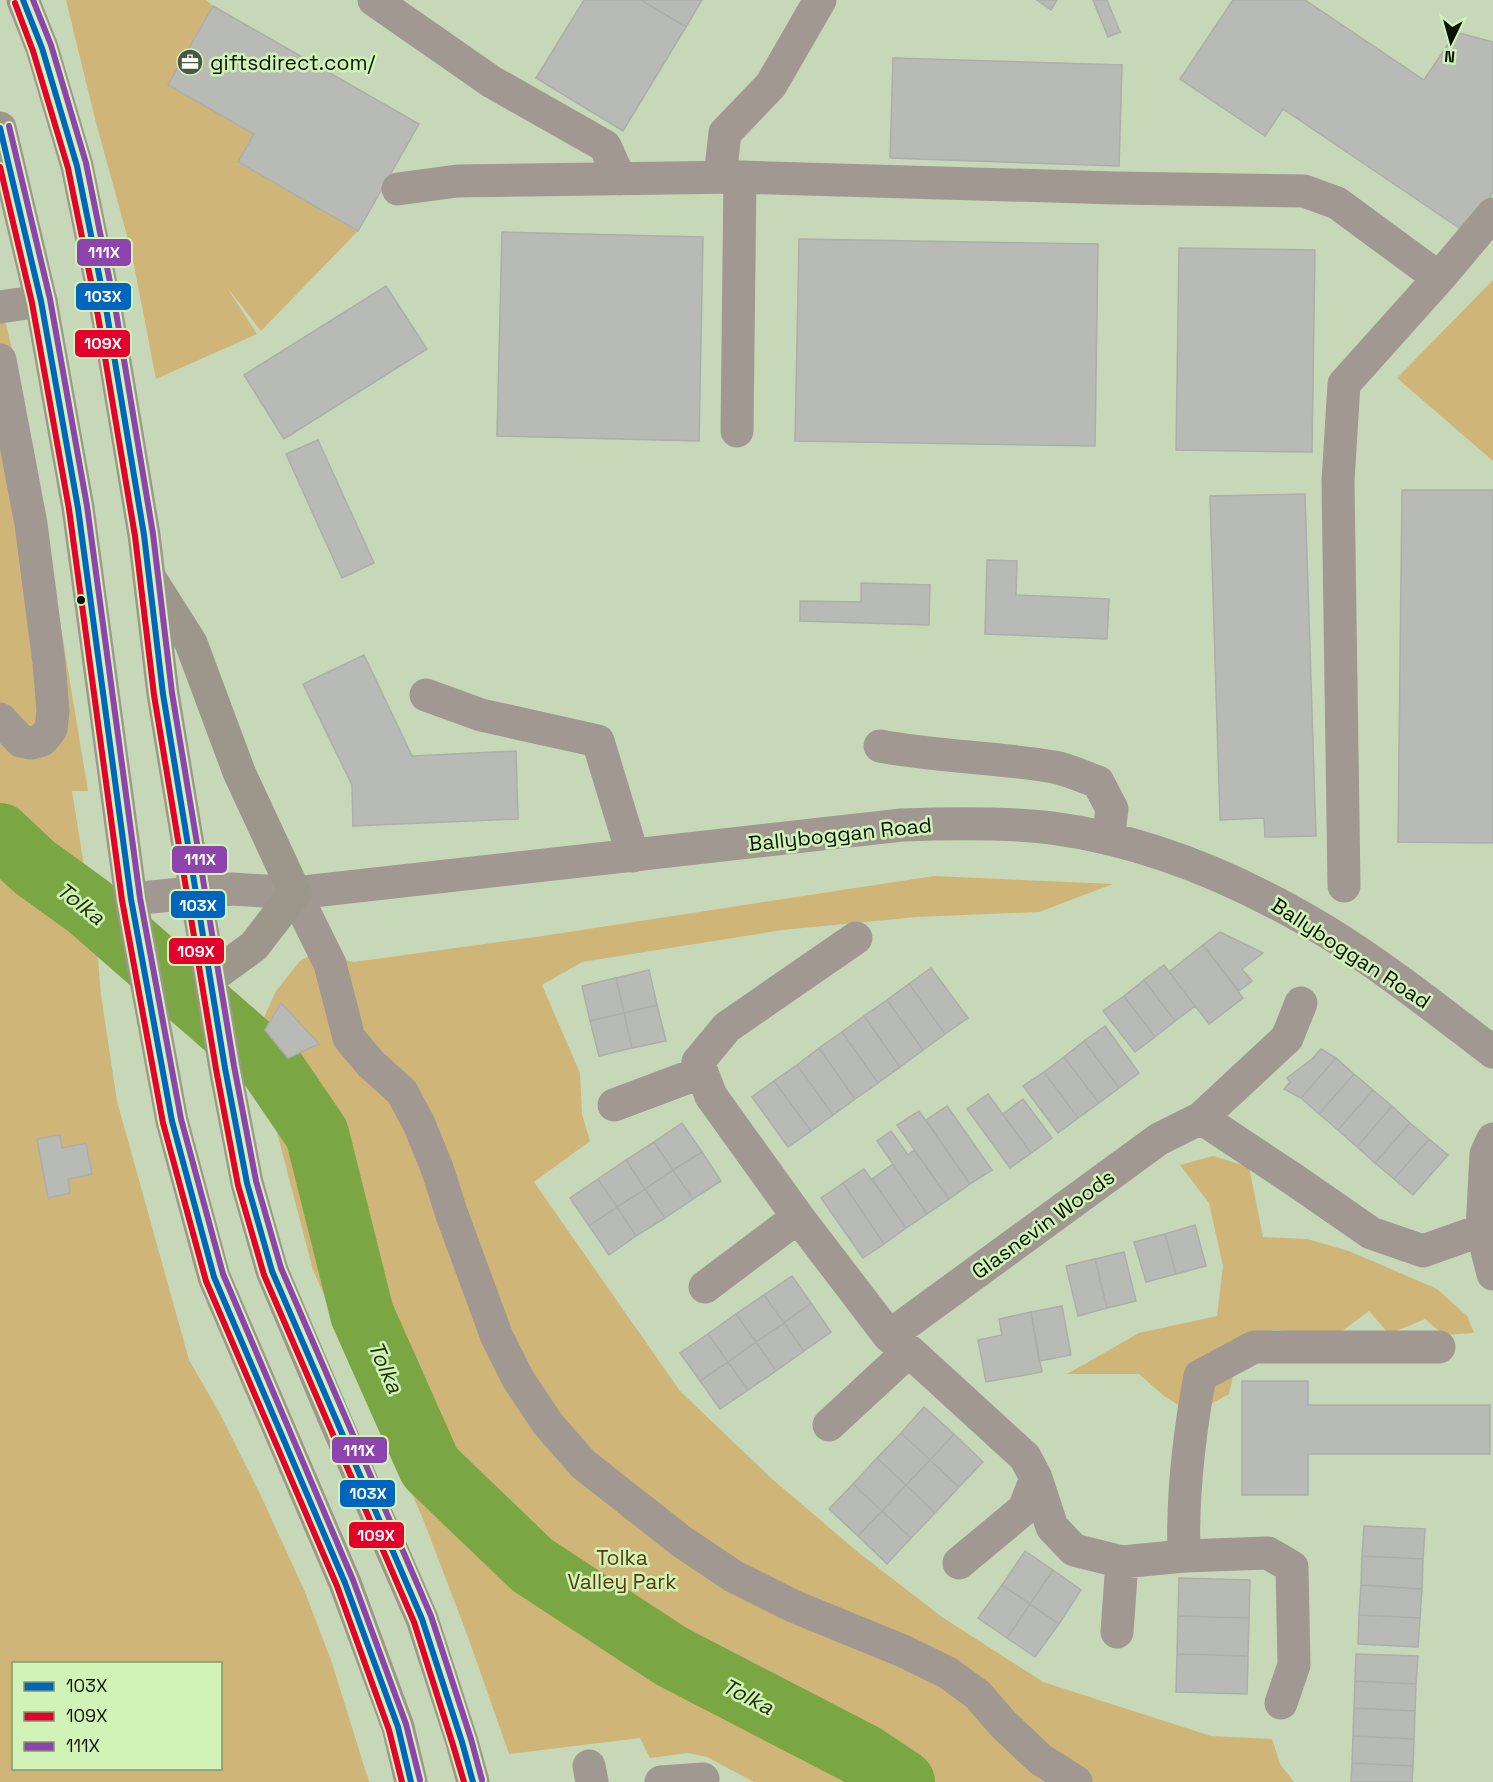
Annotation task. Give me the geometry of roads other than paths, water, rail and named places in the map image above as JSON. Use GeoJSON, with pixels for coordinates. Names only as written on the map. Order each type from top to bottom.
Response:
{"type":"FeatureCollection","features":[{"type":"Feature","properties":{"kind":"main road"},"geometry":{"type":"LineString","coordinates":[[23,0],[42,48],[77,166],[107,314],[144,535],[163,694],[225,1068],[247,1183],[272,1271],[422,1619],[462,1742],[472,1782]]}},
{"type":"Feature","properties":{"kind":"main road"},"geometry":{"type":"LineString","coordinates":[[0,128],[41,301],[78,508],[131,899],[172,1120],[214,1277],[345,1583],[398,1727],[411,1782]]}},
{"type":"Feature","properties":{"kind":"main road"},"geometry":{"type":"LineString","coordinates":[[148,576],[191,643],[239,772],[295,893],[254,946],[210,978]]}},
{"type":"Feature","properties":{"kind":"street"},"geometry":{"type":"LineString","coordinates":[[374,0],[492,82],[604,146],[620,179]]}},
{"type":"Feature","properties":{"kind":"street"},"geometry":{"type":"LineString","coordinates":[[737,431],[730,177],[725,133],[771,85],[820,0]]}},
{"type":"Feature","properties":{"kind":"street"},"geometry":{"type":"LineString","coordinates":[[398,189],[457,181],[730,177],[1304,191],[1337,203],[1439,278]]}},
{"type":"Feature","properties":{"kind":"street"},"geometry":{"type":"LineString","coordinates":[[1344,886],[1338,482],[1344,384],[1493,214]]}},
{"type":"Feature","properties":{"kind":"street"},"geometry":{"type":"LineString","coordinates":[[0,307],[41,301]]}},
{"type":"Feature","properties":{"kind":"street"},"geometry":{"type":"LineString","coordinates":[[0,360],[31,524],[53,711],[51,729],[42,740],[31,743],[21,741],[0,718]]}},
{"type":"Feature","properties":{"kind":"street"},"geometry":{"type":"LineString","coordinates":[[426,695],[481,715],[598,741],[633,856]]}},
{"type":"Feature","properties":{"kind":"street"},"geometry":{"type":"LineString","coordinates":[[880,746],[911,752],[984,758],[1057,768],[1098,782],[1112,809],[1108,839]]}},
{"type":"Feature","properties":{"kind":"street","name":"Ballyboggan Road"},"geometry":{"type":"LineString","coordinates":[[131,899],[232,888],[295,893],[902,825],[982,824],[1052,828],[1108,839],[1172,857],[1258,893],[1328,933],[1416,993],[1493,1052]]}},
{"type":"Feature","properties":{"kind":"street"},"geometry":{"type":"LineString","coordinates":[[295,893],[330,964],[349,1038],[371,1065],[402,1092],[414,1113],[437,1168],[497,1336],[518,1379],[555,1432],[583,1464],[681,1541],[733,1576],[793,1606],[903,1651],[948,1673],[978,1695],[1003,1724],[1040,1759],[1076,1782]]}},
{"type":"Feature","properties":{"kind":"street"},"geometry":{"type":"LineString","coordinates":[[856,938],[728,1026],[698,1062],[711,1096],[798,1217],[899,1344],[1025,1457],[1036,1478],[1052,1527],[1074,1550],[1122,1562],[1184,1556],[1268,1553],[1293,1567],[1294,1665],[1281,1703]]}},
{"type":"Feature","properties":{"kind":"street","name":"Glasnevin Woods"},"geometry":{"type":"LineString","coordinates":[[829,1425],[899,1344],[1159,1139],[1201,1118],[1287,1038],[1301,1003]]}},
{"type":"Feature","properties":{"kind":"street"},"geometry":{"type":"LineString","coordinates":[[614,1105],[702,1072]]}},
{"type":"Feature","properties":{"kind":"street"},"geometry":{"type":"LineString","coordinates":[[1201,1118],[1371,1233],[1423,1251],[1482,1230]]}},
{"type":"Feature","properties":{"kind":"street"},"geometry":{"type":"LineString","coordinates":[[1493,1139],[1486,1154],[1482,1230],[1493,1274]]}},
{"type":"Feature","properties":{"kind":"street"},"geometry":{"type":"LineString","coordinates":[[705,1287],[798,1217]]}},
{"type":"Feature","properties":{"kind":"street"},"geometry":{"type":"LineString","coordinates":[[1184,1556],[1185,1497],[1193,1414],[1200,1376],[1254,1347],[1439,1347]]}},
{"type":"Feature","properties":{"kind":"street"},"geometry":{"type":"LineString","coordinates":[[959,1563],[1024,1509],[1036,1478]]}},
{"type":"Feature","properties":{"kind":"street"},"geometry":{"type":"LineString","coordinates":[[1117,1632],[1122,1562]]}},
{"type":"Feature","properties":{"kind":"street"},"geometry":{"type":"LineString","coordinates":[[661,1782],[703,1779]]}},
{"type":"Feature","properties":{"kind":"waterway","name":"Tolka"},"geometry":{"type":"LineString","coordinates":[[0,835],[34,867],[88,906],[270,1065],[317,1134],[362,1314],[430,1467],[532,1565],[671,1656],[864,1756],[903,1782]]}},
{"type":"Feature","properties":{"kind":"place","name":"giftsdirect.com/"},"geometry":{"type":"Point","coordinates":[190,62]}},
{"type":"Feature","properties":{"kind":"park label","name":"Tolka Valley Park"},"geometry":{"type":"Point","coordinates":[622,1569]}}]}
